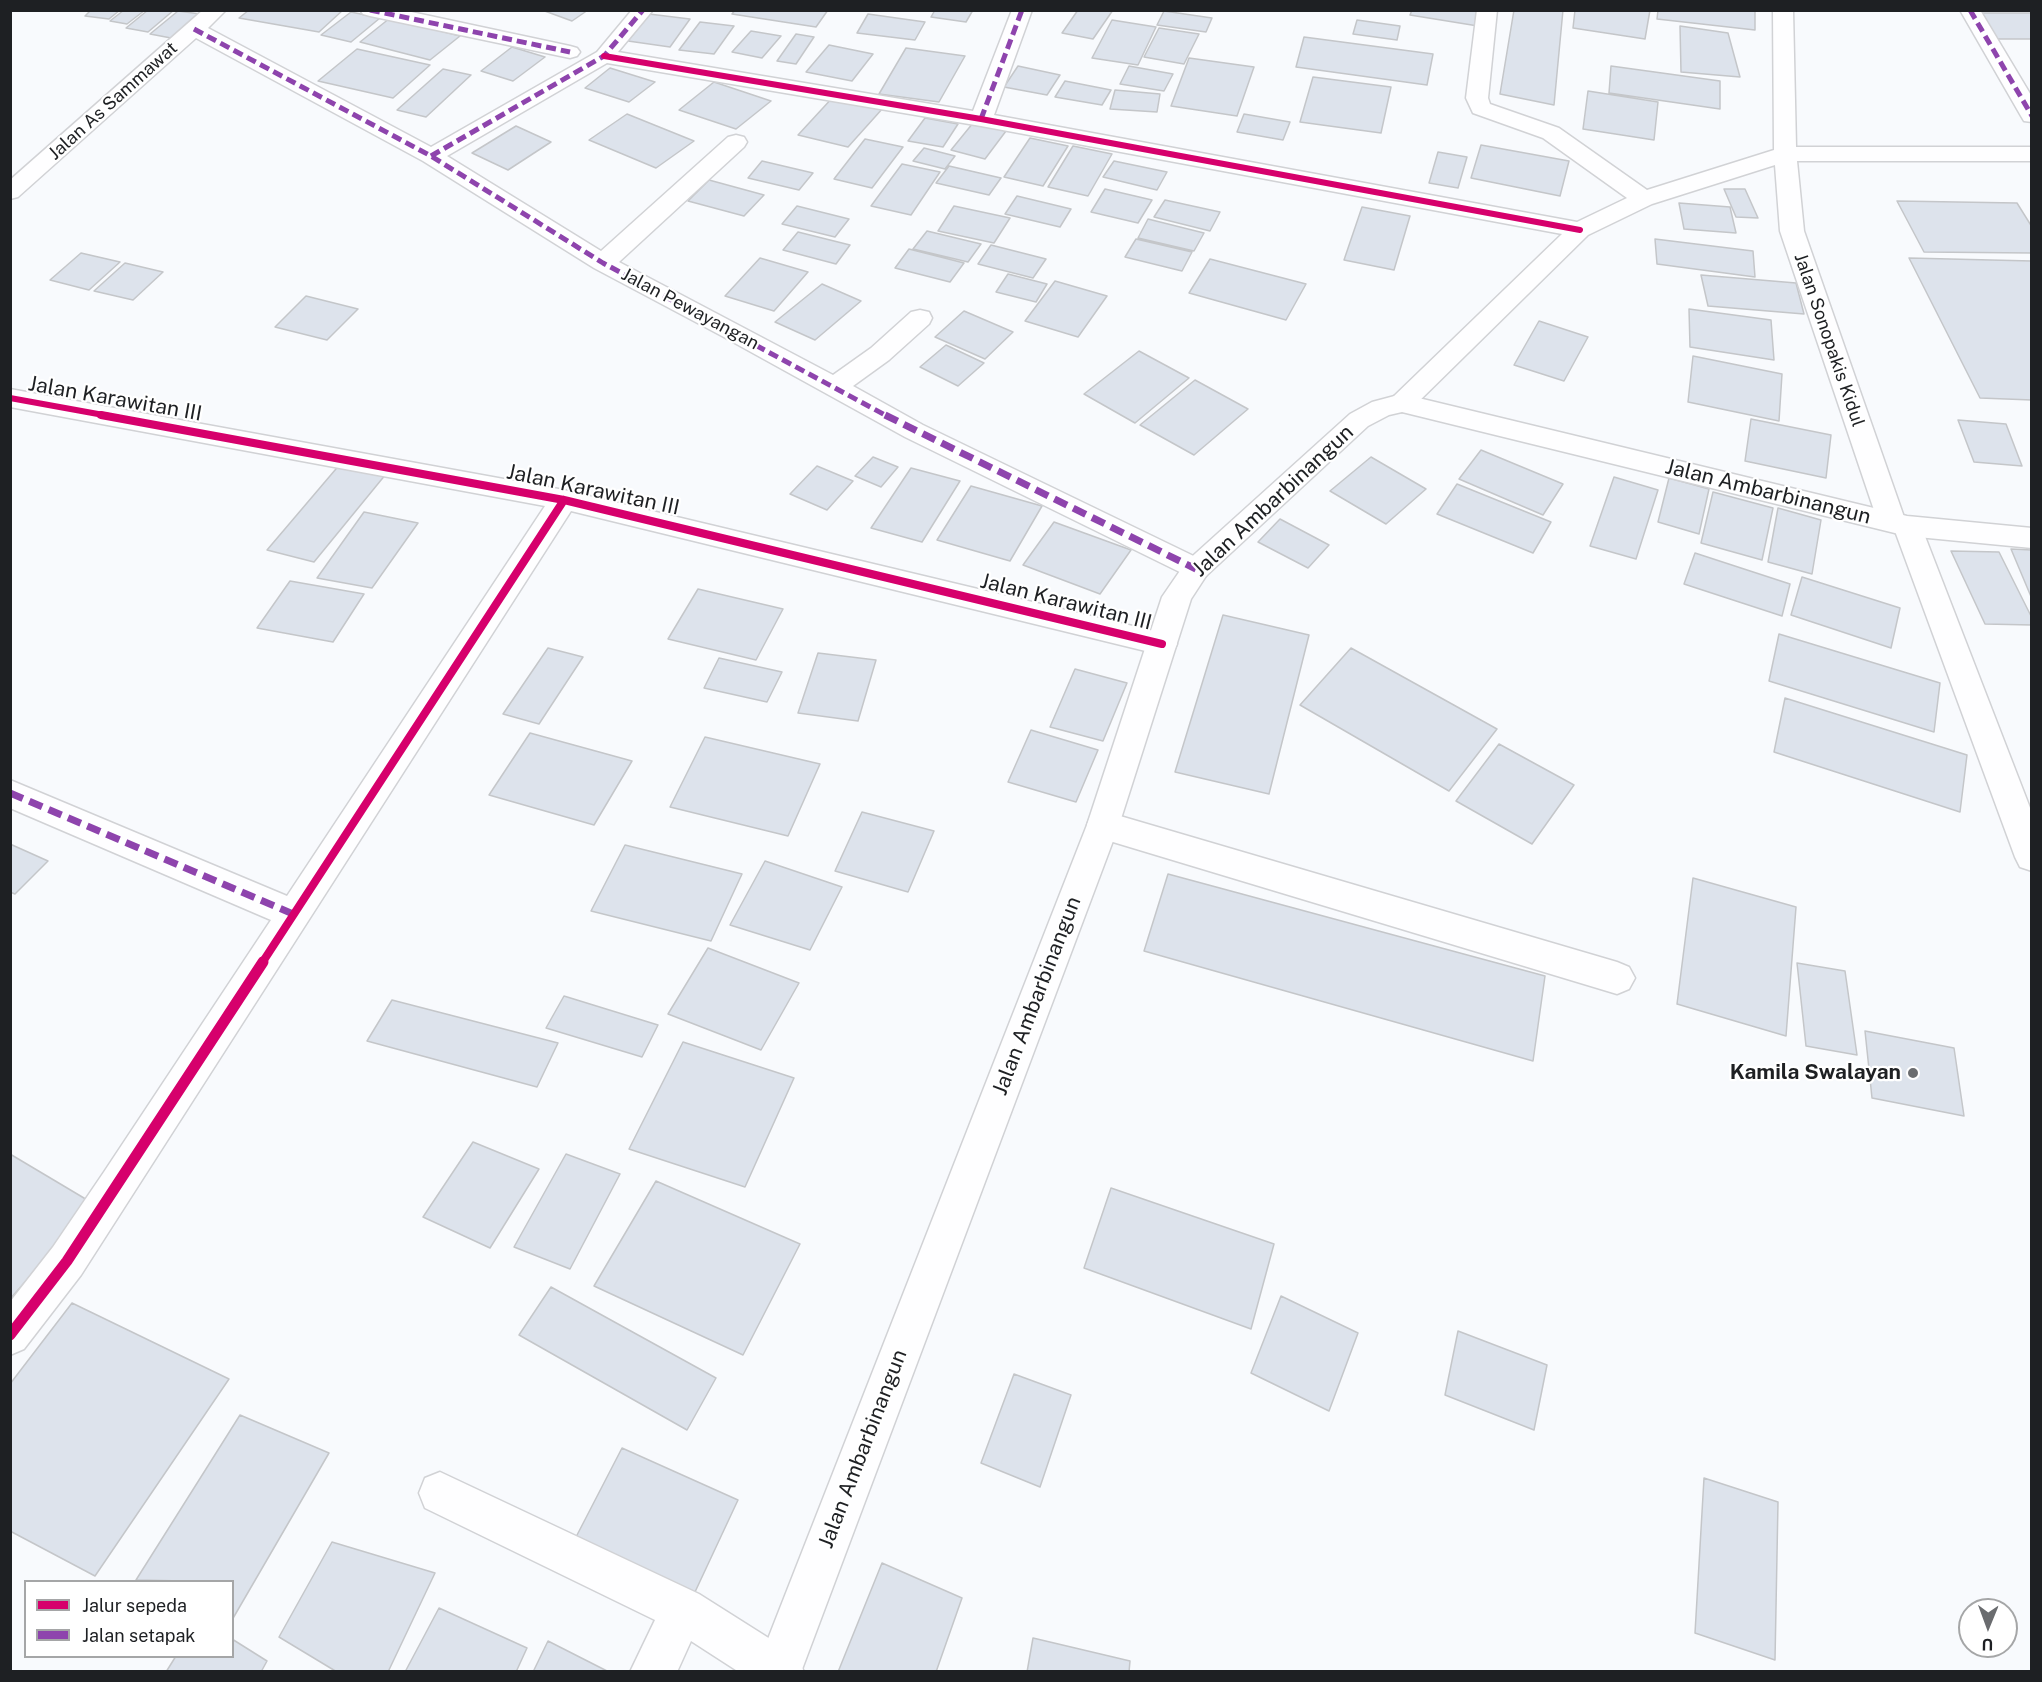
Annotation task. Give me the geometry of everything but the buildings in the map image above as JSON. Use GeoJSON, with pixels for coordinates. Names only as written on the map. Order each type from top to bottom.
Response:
{"type":"FeatureCollection","features":[{"type":"Feature","properties":{"kind":"street","name":"Jalan As Sammawat"},"geometry":{"type":"LineString","coordinates":[[10,192],[216,10]]}},
{"type":"Feature","properties":{"kind":"street"},"geometry":{"type":"LineString","coordinates":[[370,10],[570,52]]}},
{"type":"Feature","properties":{"kind":"street"},"geometry":{"type":"LineString","coordinates":[[430,156],[604,56],[643,10]]}},
{"type":"Feature","properties":{"kind":"street"},"geometry":{"type":"LineString","coordinates":[[981,119],[1022,10]]}},
{"type":"Feature","properties":{"kind":"street"},"geometry":{"type":"LineString","coordinates":[[1487,10],[1477,98],[1481,108],[1537,125],[1644,199]]}},
{"type":"Feature","properties":{"kind":"street"},"geometry":{"type":"LineString","coordinates":[[1784,10],[1785,154]]}},
{"type":"Feature","properties":{"kind":"street"},"geometry":{"type":"LineString","coordinates":[[1970,10],[2031,116]]}},
{"type":"Feature","properties":{"kind":"street","name":"Jalan Pewayangan"},"geometry":{"type":"LineString","coordinates":[[194,29],[430,156],[603,263],[914,431],[1196,569]]}},
{"type":"Feature","properties":{"kind":"street"},"geometry":{"type":"LineString","coordinates":[[604,56],[981,119],[1580,230]]}},
{"type":"Feature","properties":{"kind":"street"},"geometry":{"type":"LineString","coordinates":[[603,263],[736,142]]}},
{"type":"Feature","properties":{"kind":"street","name":"Jalan Ambarbinangun"},"geometry":{"type":"LineString","coordinates":[[1402,403],[1580,230],[1644,199],[1785,154],[2031,154]]}},
{"type":"Feature","properties":{"kind":"street","name":"Jalan Sonopakis Kidul"},"geometry":{"type":"LineString","coordinates":[[1785,154],[1792,231],[1900,524],[2031,857]]}},
{"type":"Feature","properties":{"kind":"street"},"geometry":{"type":"LineString","coordinates":[[834,387],[880,354],[920,318]]}},
{"type":"Feature","properties":{"kind":"street","name":"Jalan Karawitan III"},"geometry":{"type":"LineString","coordinates":[[10,398],[564,500],[1162,644]]}},
{"type":"Feature","properties":{"kind":"street","name":"Jalan Ambarbinangun"},"geometry":{"type":"LineString","coordinates":[[779,1671],[1103,825],[1177,597],[1196,569],[1359,420],[1381,408],[1402,403],[1900,524],[2031,538]]}},
{"type":"Feature","properties":{"kind":"street"},"geometry":{"type":"LineString","coordinates":[[10,1335],[67,1261],[118,1185],[564,500]]}},
{"type":"Feature","properties":{"kind":"street"},"geometry":{"type":"LineString","coordinates":[[10,793],[293,914]]}},
{"type":"Feature","properties":{"kind":"street"},"geometry":{"type":"LineString","coordinates":[[1103,825],[1617,978]]}},
{"type":"Feature","properties":{"kind":"street"},"geometry":{"type":"LineString","coordinates":[[440,1493],[682,1610],[779,1671]]}},
{"type":"Feature","properties":{"kind":"street"},"geometry":{"type":"LineString","coordinates":[[653,1671],[682,1610]]}},
{"type":"Feature","properties":{"kind":"marked path"},"geometry":{"type":"LineString","coordinates":[[370,10],[570,52]]}},
{"type":"Feature","properties":{"kind":"marked path"},"geometry":{"type":"LineString","coordinates":[[431,156],[604,56],[643,10]]}},
{"type":"Feature","properties":{"kind":"marked path"},"geometry":{"type":"LineString","coordinates":[[981,119],[1022,10]]}},
{"type":"Feature","properties":{"kind":"marked path"},"geometry":{"type":"LineString","coordinates":[[1970,10],[2032,116]]}},
{"type":"Feature","properties":{"kind":"marked path"},"geometry":{"type":"LineString","coordinates":[[194,29],[431,156],[603,263],[731,330],[914,431],[1196,569]]}},
{"type":"Feature","properties":{"kind":"marked path"},"geometry":{"type":"LineString","coordinates":[[10,793],[293,914]]}},
{"type":"Feature","properties":{"kind":"cycle path"},"geometry":{"type":"LineString","coordinates":[[604,56],[981,119],[1580,230]]}},
{"type":"Feature","properties":{"kind":"cycle path"},"geometry":{"type":"LineString","coordinates":[[10,398],[564,500],[1162,644]]}},
{"type":"Feature","properties":{"kind":"cycle path"},"geometry":{"type":"LineString","coordinates":[[10,1335],[67,1261],[118,1185],[564,500]]}},
{"type":"Feature","properties":{"kind":"place","name":"Kamila Swalayan"},"geometry":{"type":"Point","coordinates":[1913,1073]}}]}
